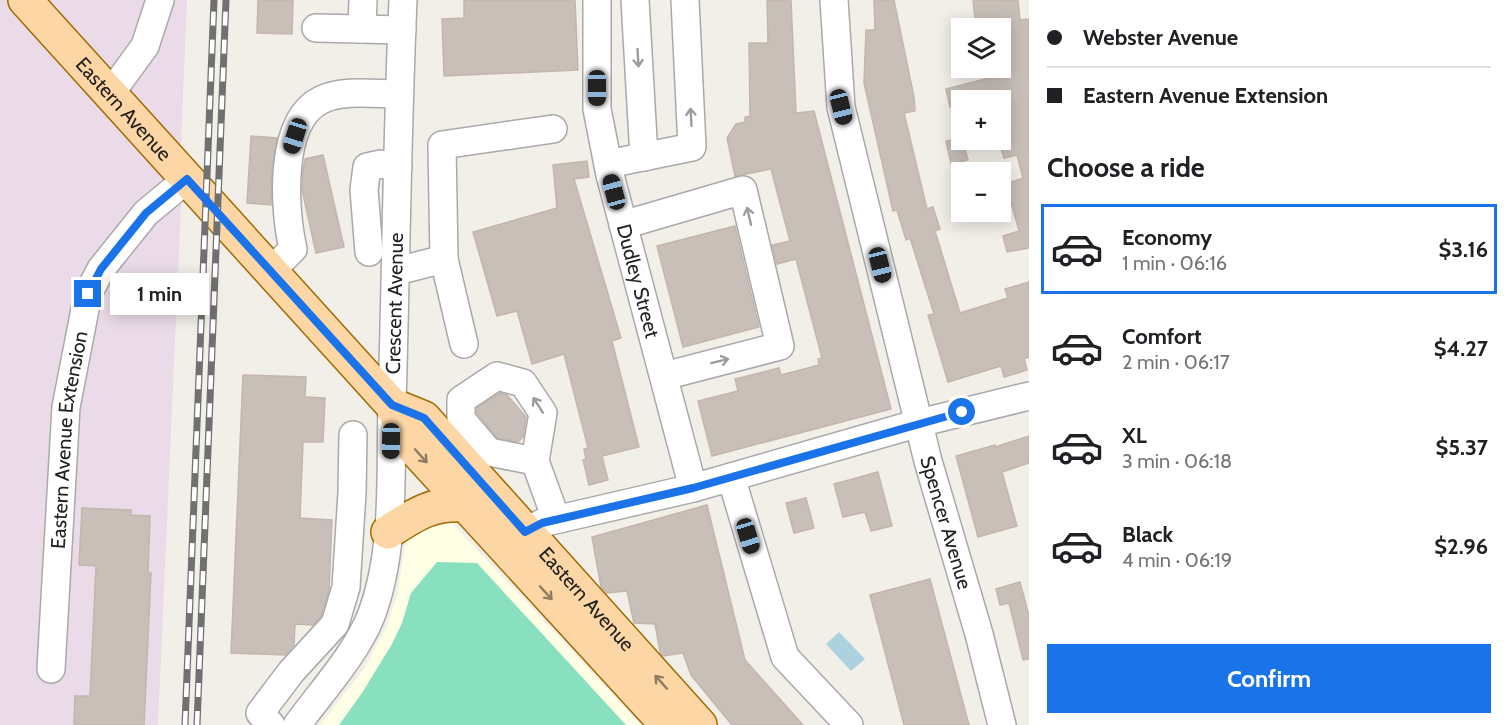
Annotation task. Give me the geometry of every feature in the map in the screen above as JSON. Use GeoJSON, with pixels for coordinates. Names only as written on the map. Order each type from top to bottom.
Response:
{"type":"FeatureCollection","features":[{"type":"Feature","properties":{"kind":"main road","name":"Eastern Avenue"},"geometry":{"type":"LineString","coordinates":[[25,0],[392,405],[408,442],[465,505],[516,541],[700,725]]}},
{"type":"Feature","properties":{"kind":"main road","name":"Eastern Avenue"},"geometry":{"type":"LineString","coordinates":[[392,405],[424,418],[480,461],[516,541],[667,725]]}},
{"type":"Feature","properties":{"kind":"main road"},"geometry":{"type":"LineString","coordinates":[[388,532],[420,512],[447,504],[465,505]]}},
{"type":"Feature","properties":{"kind":"street"},"geometry":{"type":"LineString","coordinates":[[110,94],[145,46],[160,0]]}},
{"type":"Feature","properties":{"kind":"street"},"geometry":{"type":"LineString","coordinates":[[362,29],[363,0]]}},
{"type":"Feature","properties":{"kind":"street","name":"Crescent Avenue"},"geometry":{"type":"LineString","coordinates":[[297,725],[352,650],[370,617],[386,563],[397,271],[399,94],[403,0]]}},
{"type":"Feature","properties":{"kind":"street","name":"Dudley Street"},"geometry":{"type":"LineString","coordinates":[[597,0],[597,109],[623,225],[693,488]]}},
{"type":"Feature","properties":{"kind":"street"},"geometry":{"type":"LineString","coordinates":[[635,0],[644,157]]}},
{"type":"Feature","properties":{"kind":"street"},"geometry":{"type":"LineString","coordinates":[[608,164],[692,147],[685,0]]}},
{"type":"Feature","properties":{"kind":"street","name":"Spencer Avenue"},"geometry":{"type":"LineString","coordinates":[[834,0],[841,107],[919,423],[979,634],[1002,725]]}},
{"type":"Feature","properties":{"kind":"street"},"geometry":{"type":"LineString","coordinates":[[316,28],[402,30]]}},
{"type":"Feature","properties":{"kind":"street"},"geometry":{"type":"LineString","coordinates":[[271,271],[293,249],[286,204],[289,154],[300,119],[321,99],[337,95],[399,94]]}},
{"type":"Feature","properties":{"kind":"street"},"geometry":{"type":"LineString","coordinates":[[464,344],[444,259],[442,146],[553,129]]}},
{"type":"Feature","properties":{"kind":"street"},"geometry":{"type":"LineString","coordinates":[[369,252],[364,190],[367,167],[381,164],[398,166]]}},
{"type":"Feature","properties":{"kind":"street","name":"Eastern Avenue Extension"},"geometry":{"type":"LineString","coordinates":[[51,669],[66,407],[88,294],[101,269],[146,213],[187,179]]}},
{"type":"Feature","properties":{"kind":"street"},"geometry":{"type":"LineString","coordinates":[[623,225],[743,190],[780,346],[663,376]]}},
{"type":"Feature","properties":{"kind":"street"},"geometry":{"type":"LineString","coordinates":[[397,271],[444,259]]}},
{"type":"Feature","properties":{"kind":"street"},"geometry":{"type":"LineString","coordinates":[[535,461],[480,461],[460,419],[461,400],[497,376],[523,383],[543,413],[535,461],[556,519]]}},
{"type":"Feature","properties":{"kind":"street"},"geometry":{"type":"LineString","coordinates":[[516,541],[542,523],[556,519],[693,488],[919,423],[1029,396]]}},
{"type":"Feature","properties":{"kind":"street"},"geometry":{"type":"LineString","coordinates":[[271,725],[260,713],[291,672],[335,624],[346,587],[353,435]]}},
{"type":"Feature","properties":{"kind":"street"},"geometry":{"type":"LineString","coordinates":[[730,477],[785,657],[849,725]]}},
{"type":"Feature","properties":{"kind":"street"},"geometry":{"type":"LineString","coordinates":[[352,493],[390,495]]}},
{"type":"Feature","properties":{"kind":"shaded area"},"geometry":{"type":"Polygon","coordinates":[[[0,0],[187,0],[181,144],[181,207],[158,725],[0,725],[0,0]]]}},
{"type":"Feature","properties":{"kind":"shaded area"},"geometry":{"type":"Polygon","coordinates":[[[436,519],[452,523],[641,725],[320,725],[364,669],[387,626],[397,596],[405,546],[411,531],[436,519]]]}},
{"type":"Feature","properties":{"kind":"green space"},"geometry":{"type":"Polygon","coordinates":[[[437,562],[477,563],[626,725],[339,725],[392,644],[402,623],[411,593],[437,562]]]}},
{"type":"Feature","properties":{"kind":"water"},"geometry":{"type":"Polygon","coordinates":[[[839,632],[865,659],[851,671],[826,644],[839,632]]]}},
{"type":"Feature","properties":{"kind":"building"},"geometry":{"type":"Polygon","coordinates":[[[258,0],[293,0],[292,34],[257,33],[258,0]]]}},
{"type":"Feature","properties":{"kind":"building"},"geometry":{"type":"Polygon","coordinates":[[[464,0],[575,0],[578,70],[444,76],[442,19],[464,18],[464,0]]]}},
{"type":"Feature","properties":{"kind":"building"},"geometry":{"type":"Polygon","coordinates":[[[767,0],[791,0],[796,113],[814,111],[891,409],[712,456],[698,401],[738,391],[735,379],[779,368],[781,375],[819,365],[818,359],[822,358],[796,259],[777,264],[772,245],[790,241],[771,169],[735,176],[727,138],[736,124],[745,122],[745,117],[750,116],[749,43],[768,43],[767,0]]]}},
{"type":"Feature","properties":{"kind":"building"},"geometry":{"type":"Polygon","coordinates":[[[874,0],[894,0],[914,97],[915,111],[904,113],[927,209],[933,207],[940,229],[935,231],[960,313],[1008,298],[1005,289],[1029,282],[1029,357],[1024,359],[1027,370],[1004,377],[1001,366],[948,382],[928,315],[934,314],[910,238],[906,240],[897,210],[893,211],[864,83],[866,30],[875,30],[874,0]]]}},
{"type":"Feature","properties":{"kind":"building"},"geometry":{"type":"Polygon","coordinates":[[[973,0],[1018,0],[1020,20],[1029,19],[1029,248],[1007,252],[1003,236],[1019,231],[1011,202],[1011,182],[1023,178],[1017,155],[1004,158],[1002,150],[1011,150],[1011,90],[951,90],[950,107],[946,89],[989,78],[1011,78],[1011,18],[975,18],[973,0]]]}},
{"type":"Feature","properties":{"kind":"building"},"geometry":{"type":"Polygon","coordinates":[[[251,136],[277,138],[272,167],[271,205],[247,203],[251,136]]]}},
{"type":"Feature","properties":{"kind":"building"},"geometry":{"type":"Polygon","coordinates":[[[951,140],[951,150],[965,150],[968,160],[951,162],[951,164],[946,141],[951,140]]]}},
{"type":"Feature","properties":{"kind":"building"},"geometry":{"type":"Polygon","coordinates":[[[323,155],[344,247],[316,253],[302,190],[303,169],[305,159],[323,155]]]}},
{"type":"Feature","properties":{"kind":"building"},"geometry":{"type":"Polygon","coordinates":[[[587,161],[589,177],[574,179],[621,338],[612,341],[639,447],[602,456],[608,480],[589,485],[583,460],[586,459],[584,449],[588,448],[564,354],[532,364],[517,311],[497,316],[473,232],[557,208],[553,165],[587,161]]]}},
{"type":"Feature","properties":{"kind":"building"},"geometry":{"type":"Polygon","coordinates":[[[735,226],[759,327],[683,347],[657,246],[735,226]]]}},
{"type":"Feature","properties":{"kind":"building"},"geometry":{"type":"Polygon","coordinates":[[[243,375],[306,377],[305,397],[325,398],[323,442],[303,442],[300,518],[332,520],[329,590],[321,616],[313,625],[295,624],[294,645],[285,655],[231,653],[243,375]]]}},
{"type":"Feature","properties":{"kind":"building"},"geometry":{"type":"Polygon","coordinates":[[[500,393],[507,395],[526,417],[523,437],[518,442],[497,438],[477,413],[477,408],[500,393]]]}},
{"type":"Feature","properties":{"kind":"building"},"geometry":{"type":"Polygon","coordinates":[[[1029,436],[1029,463],[1002,472],[1017,526],[978,537],[956,456],[1029,436]]]}},
{"type":"Feature","properties":{"kind":"building"},"geometry":{"type":"Polygon","coordinates":[[[878,472],[892,526],[871,531],[865,512],[843,517],[834,484],[878,472]]]}},
{"type":"Feature","properties":{"kind":"building"},"geometry":{"type":"Polygon","coordinates":[[[806,498],[814,528],[794,533],[786,503],[806,498]]]}},
{"type":"Feature","properties":{"kind":"building"},"geometry":{"type":"Polygon","coordinates":[[[707,505],[745,660],[803,725],[732,725],[691,675],[683,653],[663,656],[660,652],[655,624],[634,623],[627,591],[607,593],[601,587],[592,537],[707,505]]]}},
{"type":"Feature","properties":{"kind":"building"},"geometry":{"type":"Polygon","coordinates":[[[82,508],[131,510],[131,515],[150,516],[148,573],[151,573],[144,725],[74,725],[75,696],[90,696],[96,566],[79,565],[82,508]]]}},
{"type":"Feature","properties":{"kind":"building"},"geometry":{"type":"Polygon","coordinates":[[[930,579],[969,725],[904,725],[870,595],[930,579]]]}},
{"type":"Feature","properties":{"kind":"building"},"geometry":{"type":"Polygon","coordinates":[[[1020,582],[1029,616],[1029,659],[1023,660],[1009,603],[1000,605],[996,589],[1020,582]]]}},
{"type":"Feature","properties":{"kind":"railway"},"geometry":{"type":"LineString","coordinates":[[185,725],[214,0]]}},
{"type":"Feature","properties":{"kind":"railway"},"geometry":{"type":"LineString","coordinates":[[197,725],[226,0]]}},
{"type":"Feature","properties":{"kind":"route"},"geometry":{"type":"LineString","coordinates":[[88,294],[101,269],[146,213],[187,179],[392,405],[424,418],[525,532],[542,523],[693,488],[962,412]]}}]}
